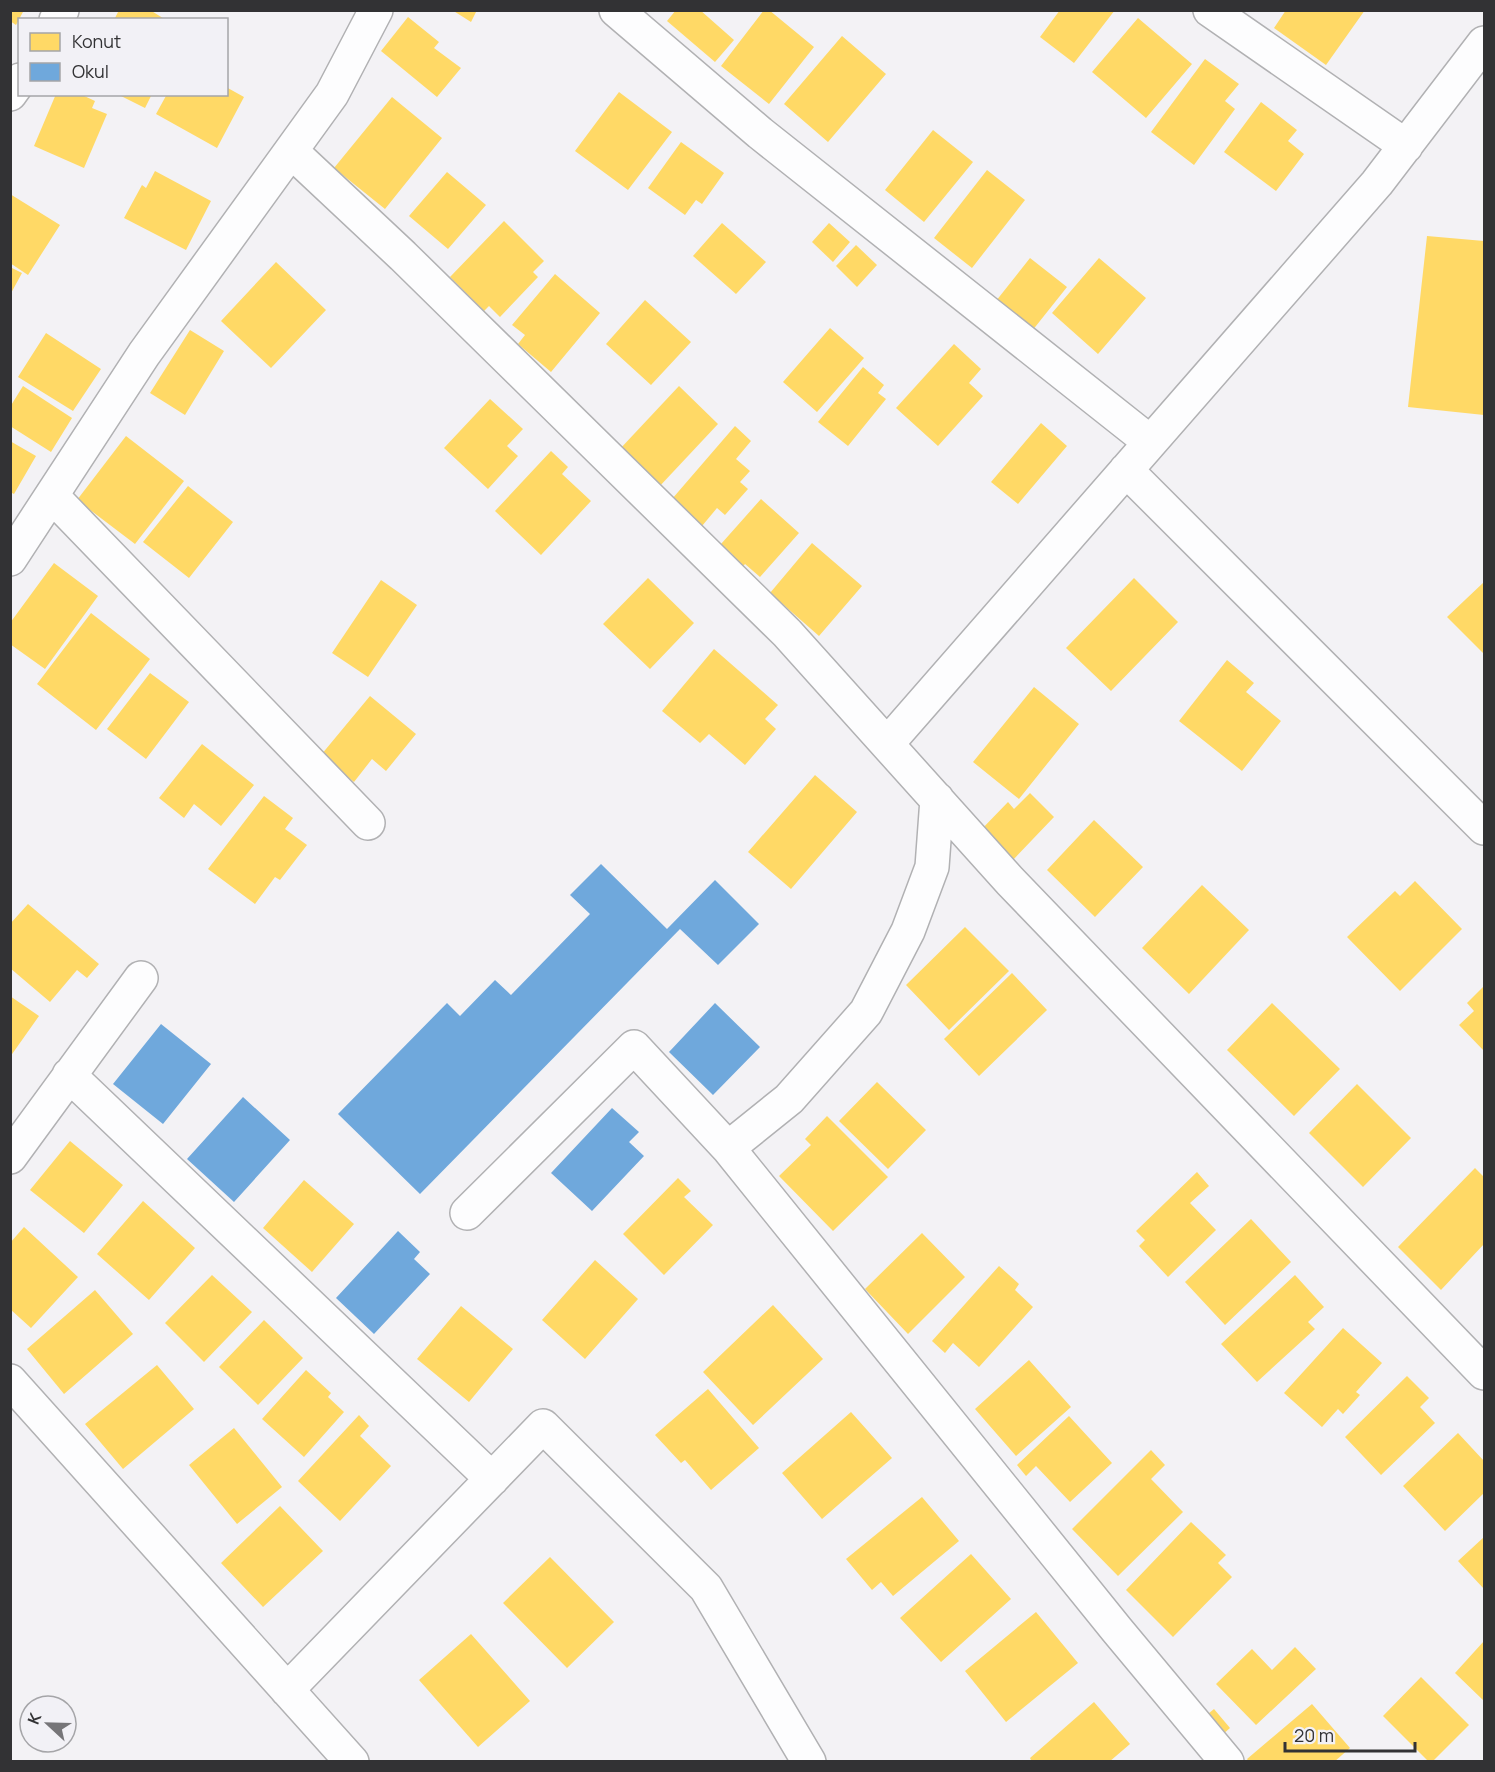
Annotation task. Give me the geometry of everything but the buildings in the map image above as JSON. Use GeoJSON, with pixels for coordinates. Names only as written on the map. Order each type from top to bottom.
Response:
{"type":"FeatureCollection","features":[{"type":"Feature","properties":{"kind":"street"},"geometry":{"type":"LineString","coordinates":[[10,559],[144,354],[332,94],[376,10]]}},
{"type":"Feature","properties":{"kind":"street"},"geometry":{"type":"LineString","coordinates":[[616,10],[760,134],[1150,442]]}},
{"type":"Feature","properties":{"kind":"street"},"geometry":{"type":"LineString","coordinates":[[1210,10],[1406,146]]}},
{"type":"Feature","properties":{"kind":"street"},"geometry":{"type":"LineString","coordinates":[[887,744],[1377,183],[1485,43]]}},
{"type":"Feature","properties":{"kind":"street"},"geometry":{"type":"LineString","coordinates":[[291,151],[403,256],[787,633],[1018,889],[1485,1373]]}},
{"type":"Feature","properties":{"kind":"street"},"geometry":{"type":"LineString","coordinates":[[1126,470],[1485,828]]}},
{"type":"Feature","properties":{"kind":"street"},"geometry":{"type":"LineString","coordinates":[[52,496],[368,824]]}},
{"type":"Feature","properties":{"kind":"street"},"geometry":{"type":"LineString","coordinates":[[728,1148],[789,1099],[866,1012],[908,931],[932,867],[937,799]]}},
{"type":"Feature","properties":{"kind":"street"},"geometry":{"type":"LineString","coordinates":[[10,1157],[141,978]]}},
{"type":"Feature","properties":{"kind":"street"},"geometry":{"type":"LineString","coordinates":[[467,1214],[634,1047],[728,1148],[1117,1630],[1227,1761]]}},
{"type":"Feature","properties":{"kind":"street"},"geometry":{"type":"LineString","coordinates":[[69,1075],[492,1479]]}},
{"type":"Feature","properties":{"kind":"street"},"geometry":{"type":"LineString","coordinates":[[10,1381],[352,1761]]}},
{"type":"Feature","properties":{"kind":"street"},"geometry":{"type":"LineString","coordinates":[[287,1690],[543,1426],[706,1588],[809,1761]]}}]}
